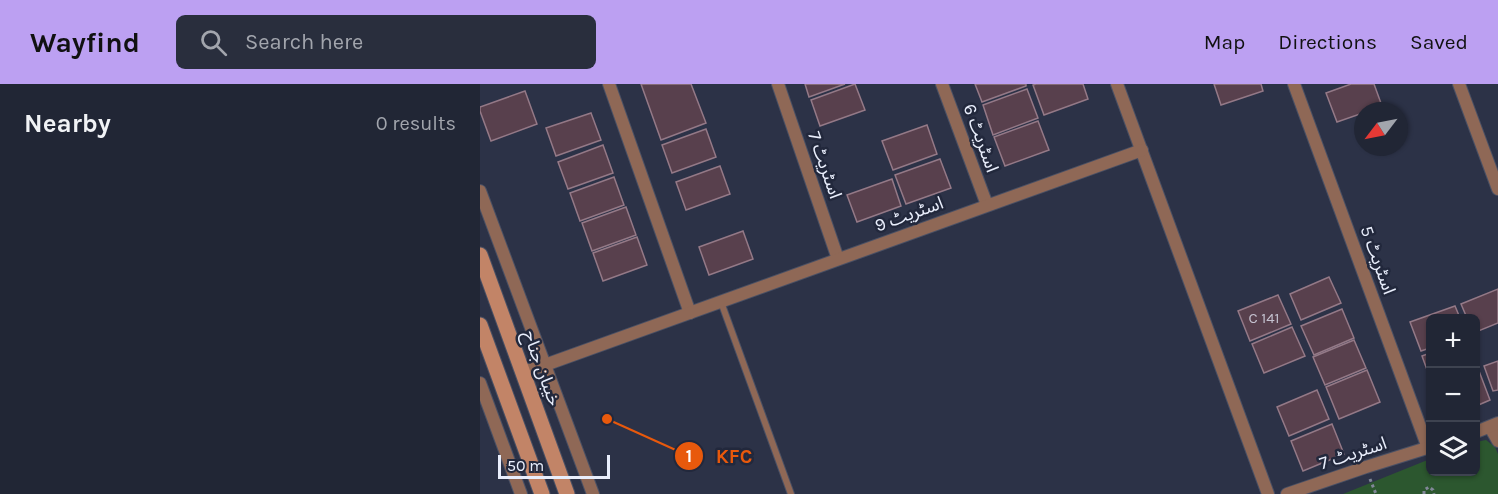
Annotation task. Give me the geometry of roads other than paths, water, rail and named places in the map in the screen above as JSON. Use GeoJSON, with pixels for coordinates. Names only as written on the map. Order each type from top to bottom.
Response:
{"type":"FeatureCollection","features":[{"type":"Feature","properties":{"kind":"main road","name":"خیبان جناح"},"geometry":{"type":"LineString","coordinates":[[480,255],[567,494]]}},
{"type":"Feature","properties":{"kind":"main road"},"geometry":{"type":"LineString","coordinates":[[480,325],[542,494]]}},
{"type":"Feature","properties":{"kind":"street"},"geometry":{"type":"LineString","coordinates":[[609,84],[690,314]]}},
{"type":"Feature","properties":{"kind":"street","name":"اسٹریٹ 7"},"geometry":{"type":"LineString","coordinates":[[778,84],[838,259]]}},
{"type":"Feature","properties":{"kind":"street","name":"اسٹریٹ 6"},"geometry":{"type":"LineString","coordinates":[[942,84],[987,205]]}},
{"type":"Feature","properties":{"kind":"street"},"geometry":{"type":"LineString","coordinates":[[1117,84],[1268,494]]}},
{"type":"Feature","properties":{"kind":"street","name":"اسٹریٹ 5"},"geometry":{"type":"LineString","coordinates":[[1294,84],[1426,439]]}},
{"type":"Feature","properties":{"kind":"street"},"geometry":{"type":"LineString","coordinates":[[1459,84],[1498,189]]}},
{"type":"Feature","properties":{"kind":"street","name":"اسٹریٹ 9"},"geometry":{"type":"LineString","coordinates":[[523,372],[1142,150]]}},
{"type":"Feature","properties":{"kind":"street"},"geometry":{"type":"LineString","coordinates":[[480,191],[593,494]]}},
{"type":"Feature","properties":{"kind":"street"},"geometry":{"type":"LineString","coordinates":[[480,383],[521,494]]}},
{"type":"Feature","properties":{"kind":"street"},"geometry":{"type":"LineString","coordinates":[[1480,430],[1494,425],[1498,441]]}},
{"type":"Feature","properties":{"kind":"street","name":"اسٹریٹ 7"},"geometry":{"type":"LineString","coordinates":[[1287,494],[1426,448]]}},
{"type":"Feature","properties":{"kind":"lane"},"geometry":{"type":"LineString","coordinates":[[721,302],[791,494]]}},
{"type":"Feature","properties":{"kind":"place","name":"KFC"},"geometry":{"type":"Point","coordinates":[607,419]}}]}
